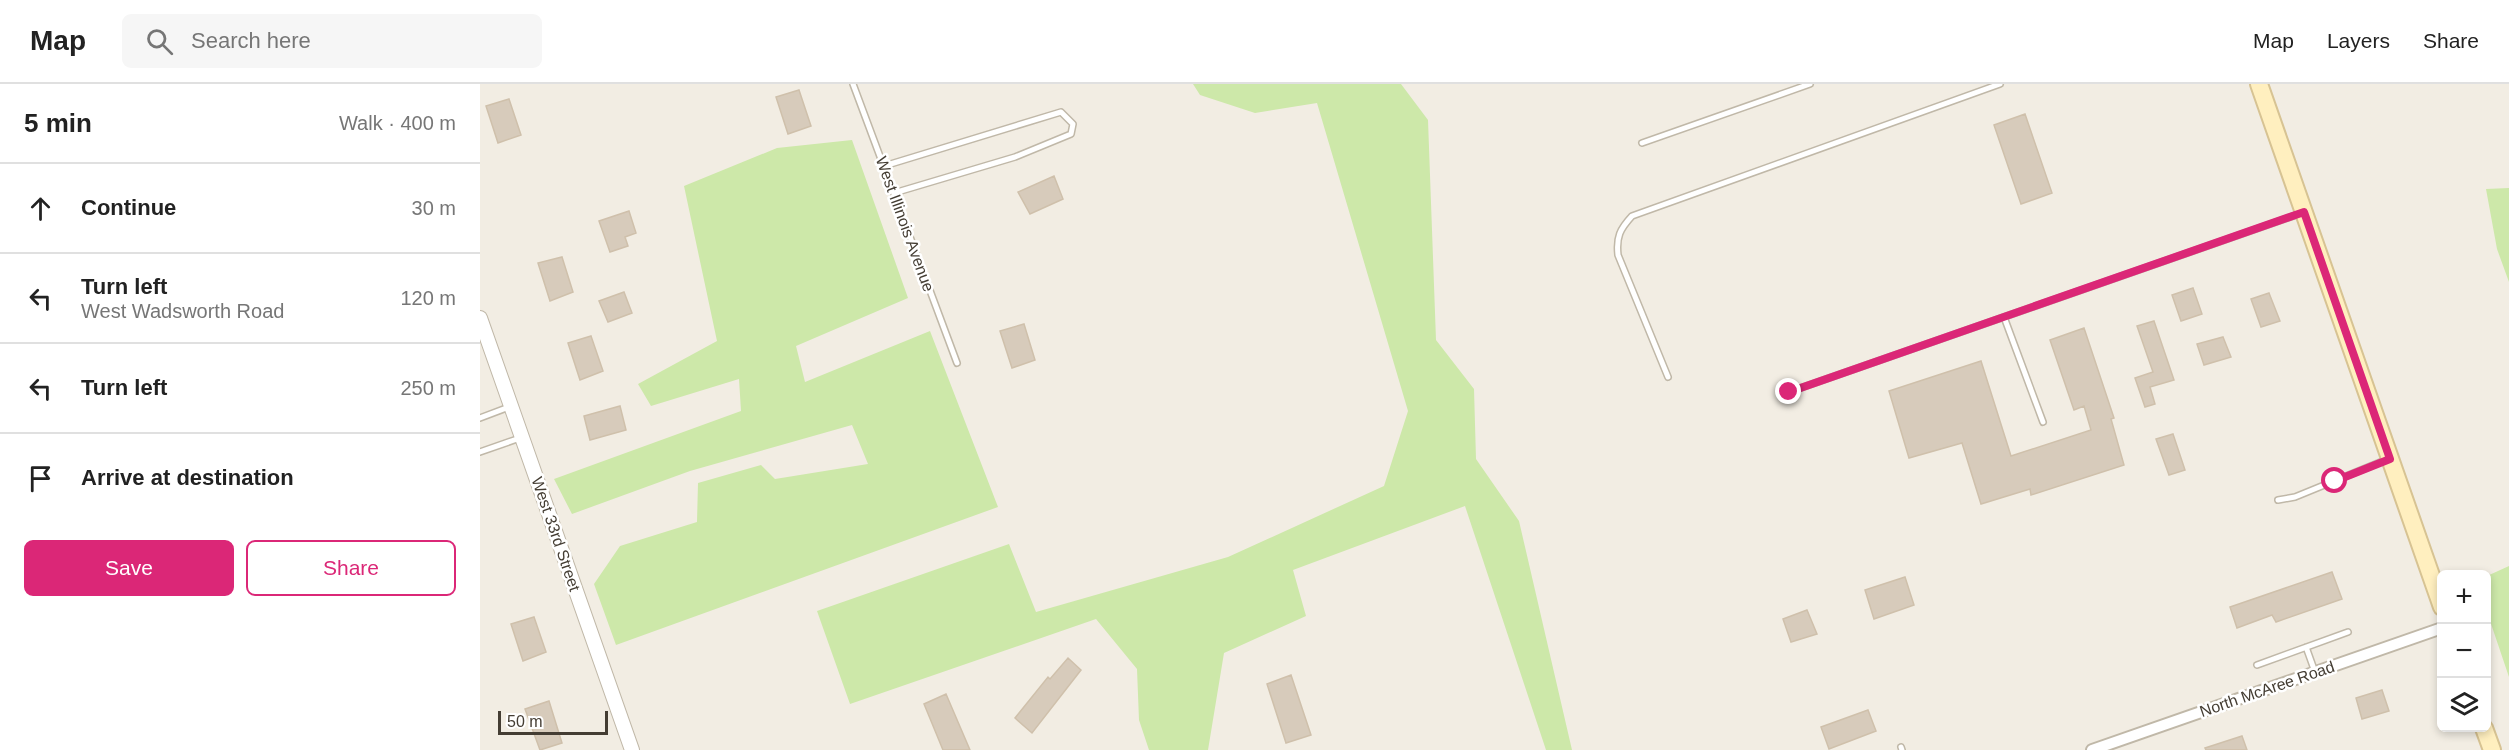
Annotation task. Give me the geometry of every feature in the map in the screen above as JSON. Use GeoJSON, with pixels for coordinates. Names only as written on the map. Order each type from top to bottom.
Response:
{"type":"FeatureCollection","features":[{"type":"Feature","properties":{"kind":"main road"},"geometry":{"type":"LineString","coordinates":[[2259,84],[2437,593]]}},
{"type":"Feature","properties":{"kind":"main road"},"geometry":{"type":"LineString","coordinates":[[2485,732],[2492,750]]}},
{"type":"Feature","properties":{"kind":"street","name":"West 33rd Street"},"geometry":{"type":"LineString","coordinates":[[480,318],[632,750]]}},
{"type":"Feature","properties":{"kind":"street","name":"North McAree Road"},"geometry":{"type":"LineString","coordinates":[[2092,750],[2437,630]]}},
{"type":"Feature","properties":{"kind":"lane","name":"West Illinois Avenue"},"geometry":{"type":"LineString","coordinates":[[853,84],[957,363]]}},
{"type":"Feature","properties":{"kind":"lane"},"geometry":{"type":"LineString","coordinates":[[1642,143],[1810,84]]}},
{"type":"Feature","properties":{"kind":"lane"},"geometry":{"type":"LineString","coordinates":[[1668,377],[1618,255],[1617,240],[1623,226],[1632,216],[2000,84]]}},
{"type":"Feature","properties":{"kind":"lane"},"geometry":{"type":"LineString","coordinates":[[884,166],[1061,112],[1073,124],[1071,134],[1015,157],[894,193]]}},
{"type":"Feature","properties":{"kind":"lane"},"geometry":{"type":"LineString","coordinates":[[1789,392],[2304,212]]}},
{"type":"Feature","properties":{"kind":"lane"},"geometry":{"type":"LineString","coordinates":[[2004,317],[2043,422]]}},
{"type":"Feature","properties":{"kind":"lane"},"geometry":{"type":"LineString","coordinates":[[480,418],[511,406]]}},
{"type":"Feature","properties":{"kind":"lane"},"geometry":{"type":"LineString","coordinates":[[480,452],[522,437]]}},
{"type":"Feature","properties":{"kind":"lane"},"geometry":{"type":"LineString","coordinates":[[2278,500],[2295,497],[2390,459]]}},
{"type":"Feature","properties":{"kind":"lane"},"geometry":{"type":"LineString","coordinates":[[2257,664],[2348,632]]}},
{"type":"Feature","properties":{"kind":"lane"},"geometry":{"type":"LineString","coordinates":[[2306,646],[2315,672]]}},
{"type":"Feature","properties":{"kind":"green space"},"geometry":{"type":"Polygon","coordinates":[[[1193,84],[1401,84],[1428,120],[1436,340],[1474,389],[1476,459],[1519,521],[1572,750],[1546,750],[1465,506],[1293,570],[1306,616],[1224,653],[1208,750],[1149,750],[1139,720],[1137,669],[1096,619],[850,704],[817,611],[1009,544],[1036,612],[1228,557],[1384,486],[1408,411],[1317,103],[1255,113],[1200,95],[1193,84]]]}},
{"type":"Feature","properties":{"kind":"green space"},"geometry":{"type":"Polygon","coordinates":[[[852,140],[908,298],[796,346],[805,382],[930,331],[998,507],[616,645],[594,584],[620,546],[697,522],[698,483],[761,465],[775,479],[868,464],[852,425],[690,471],[572,514],[554,479],[741,411],[739,379],[651,406],[638,384],[717,341],[684,186],[777,148],[852,140]]]}},
{"type":"Feature","properties":{"kind":"green space"},"geometry":{"type":"Polygon","coordinates":[[[2509,188],[2509,282],[2497,249],[2486,189],[2509,188]]]}},
{"type":"Feature","properties":{"kind":"green space"},"geometry":{"type":"Polygon","coordinates":[[[2509,566],[2509,677],[2491,624],[2491,574],[2509,566]]]}},
{"type":"Feature","properties":{"kind":"building"},"geometry":{"type":"Polygon","coordinates":[[[799,90],[811,126],[788,134],[776,97],[799,90]]]}},
{"type":"Feature","properties":{"kind":"building"},"geometry":{"type":"Polygon","coordinates":[[[509,99],[521,135],[498,143],[486,106],[509,99]]]}},
{"type":"Feature","properties":{"kind":"building"},"geometry":{"type":"Polygon","coordinates":[[[2025,114],[2052,193],[2021,204],[1994,125],[2025,114]]]}},
{"type":"Feature","properties":{"kind":"building"},"geometry":{"type":"Polygon","coordinates":[[[1054,176],[1063,199],[1030,214],[1018,192],[1054,176]]]}},
{"type":"Feature","properties":{"kind":"building"},"geometry":{"type":"Polygon","coordinates":[[[629,211],[636,233],[625,237],[628,246],[610,252],[599,221],[629,211]]]}},
{"type":"Feature","properties":{"kind":"building"},"geometry":{"type":"Polygon","coordinates":[[[562,257],[573,292],[550,301],[538,263],[562,257]]]}},
{"type":"Feature","properties":{"kind":"building"},"geometry":{"type":"Polygon","coordinates":[[[2193,288],[2202,314],[2181,321],[2172,295],[2193,288]]]}},
{"type":"Feature","properties":{"kind":"building"},"geometry":{"type":"Polygon","coordinates":[[[624,292],[632,313],[608,322],[599,301],[624,292]]]}},
{"type":"Feature","properties":{"kind":"building"},"geometry":{"type":"Polygon","coordinates":[[[2269,293],[2280,321],[2261,327],[2251,299],[2269,293]]]}},
{"type":"Feature","properties":{"kind":"building"},"geometry":{"type":"Polygon","coordinates":[[[2154,321],[2174,380],[2150,387],[2155,404],[2145,407],[2135,378],[2153,372],[2137,326],[2154,321]]]}},
{"type":"Feature","properties":{"kind":"building"},"geometry":{"type":"Polygon","coordinates":[[[1024,324],[1035,360],[1012,368],[1000,331],[1024,324]]]}},
{"type":"Feature","properties":{"kind":"building"},"geometry":{"type":"Polygon","coordinates":[[[2084,328],[2114,418],[2111,419],[2124,465],[2031,495],[2030,489],[1981,504],[1962,443],[1909,458],[1889,391],[1981,361],[2011,456],[2091,430],[2084,406],[2074,410],[2050,340],[2084,328]]]}},
{"type":"Feature","properties":{"kind":"building"},"geometry":{"type":"Polygon","coordinates":[[[591,336],[603,371],[580,380],[568,343],[591,336]]]}},
{"type":"Feature","properties":{"kind":"building"},"geometry":{"type":"Polygon","coordinates":[[[2223,337],[2231,357],[2204,365],[2197,344],[2223,337]]]}},
{"type":"Feature","properties":{"kind":"building"},"geometry":{"type":"Polygon","coordinates":[[[620,406],[626,430],[590,440],[584,416],[620,406]]]}},
{"type":"Feature","properties":{"kind":"building"},"geometry":{"type":"Polygon","coordinates":[[[2173,434],[2185,470],[2169,475],[2156,439],[2173,434]]]}},
{"type":"Feature","properties":{"kind":"building"},"geometry":{"type":"Polygon","coordinates":[[[2332,572],[2342,599],[2276,622],[2272,615],[2237,628],[2230,607],[2332,572]]]}},
{"type":"Feature","properties":{"kind":"building"},"geometry":{"type":"Polygon","coordinates":[[[1905,577],[1914,605],[1874,619],[1865,590],[1905,577]]]}},
{"type":"Feature","properties":{"kind":"building"},"geometry":{"type":"Polygon","coordinates":[[[1807,610],[1817,634],[1791,642],[1783,619],[1807,610]]]}},
{"type":"Feature","properties":{"kind":"building"},"geometry":{"type":"Polygon","coordinates":[[[534,617],[546,652],[523,661],[511,624],[534,617]]]}},
{"type":"Feature","properties":{"kind":"building"},"geometry":{"type":"Polygon","coordinates":[[[1068,658],[1081,670],[1032,733],[1015,718],[1048,677],[1050,679],[1068,658]]]}},
{"type":"Feature","properties":{"kind":"building"},"geometry":{"type":"Polygon","coordinates":[[[1291,675],[1311,735],[1286,743],[1267,684],[1291,675]]]}},
{"type":"Feature","properties":{"kind":"building"},"geometry":{"type":"Polygon","coordinates":[[[2382,690],[2389,711],[2362,719],[2356,698],[2382,690]]]}},
{"type":"Feature","properties":{"kind":"building"},"geometry":{"type":"Polygon","coordinates":[[[946,694],[970,750],[943,750],[924,704],[946,694]]]}},
{"type":"Feature","properties":{"kind":"building"},"geometry":{"type":"Polygon","coordinates":[[[549,701],[562,743],[540,750],[525,709],[549,701]]]}},
{"type":"Feature","properties":{"kind":"building"},"geometry":{"type":"Polygon","coordinates":[[[1868,710],[1876,731],[1829,749],[1821,727],[1868,710]]]}},
{"type":"Feature","properties":{"kind":"building"},"geometry":{"type":"Polygon","coordinates":[[[2242,736],[2247,750],[2206,750],[2205,748],[2242,736]]]}},
{"type":"Feature","properties":{"kind":"route"},"geometry":{"type":"LineString","coordinates":[[1789,392],[2304,212],[2390,459],[2335,481]]}}]}
